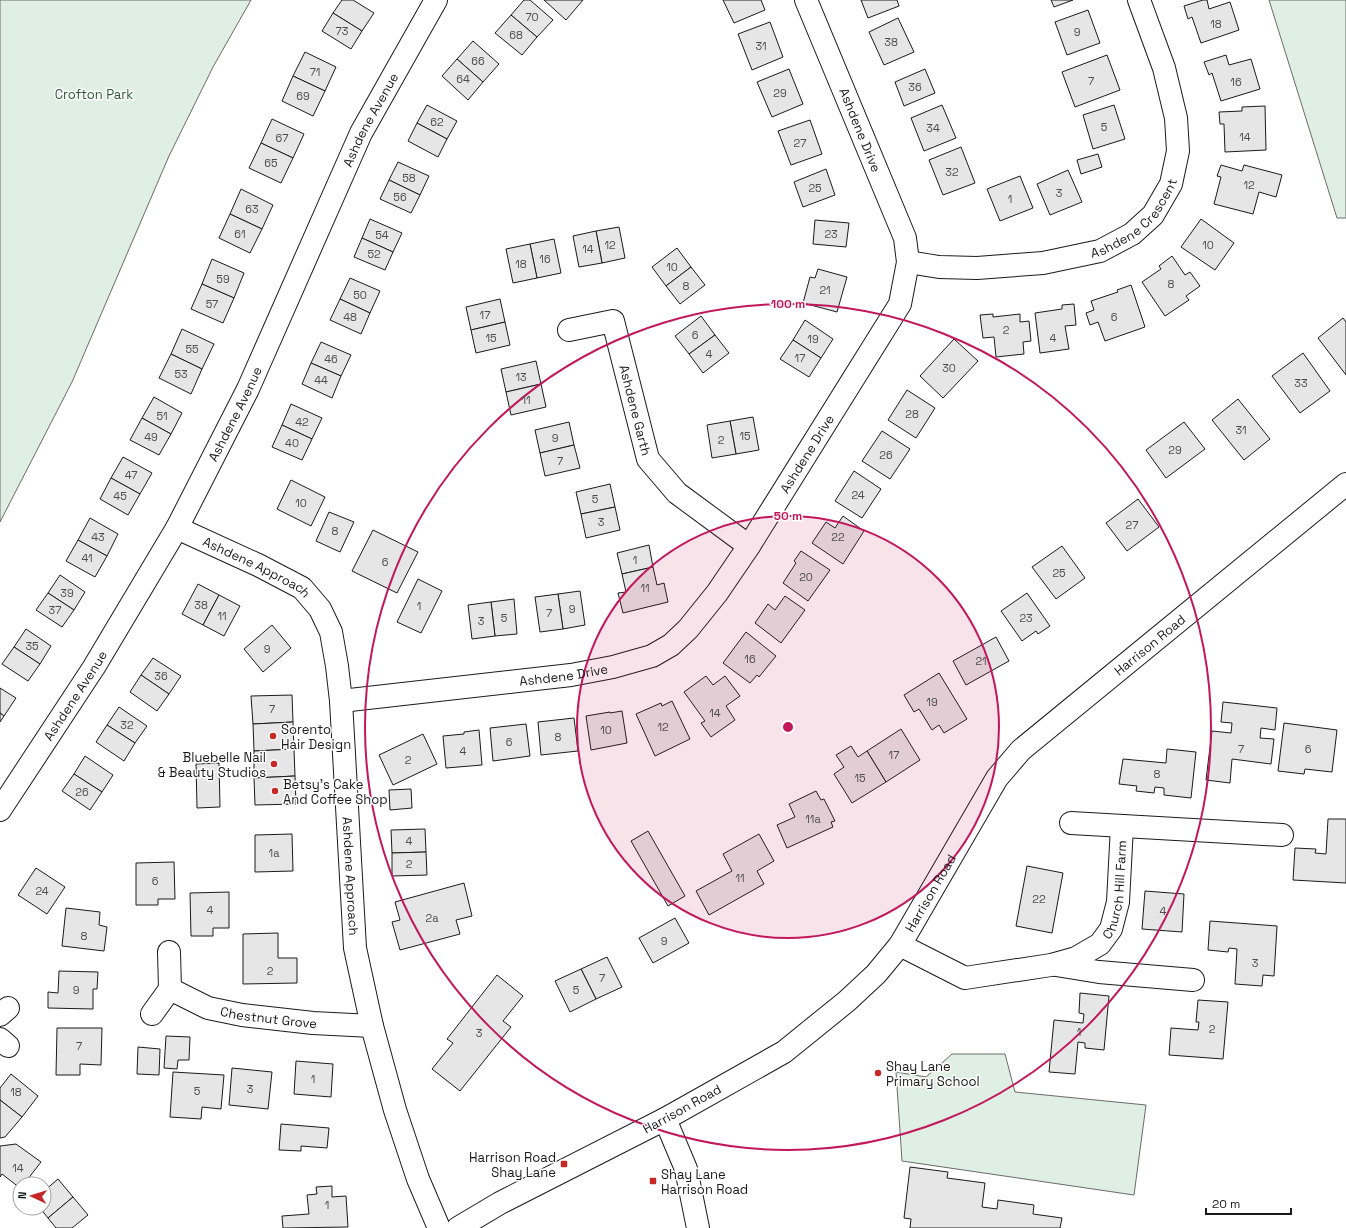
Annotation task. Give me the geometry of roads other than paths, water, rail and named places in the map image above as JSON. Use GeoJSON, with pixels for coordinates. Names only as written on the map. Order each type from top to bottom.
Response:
{"type":"FeatureCollection","features":[{"type":"Feature","properties":{"kind":"street","name":"Ashdene Avenue"},"geometry":{"type":"LineString","coordinates":[[0,810],[94,667],[177,528],[248,389],[361,132],[436,0]]}},
{"type":"Feature","properties":{"kind":"street","name":"Ashdene Drive"},"geometry":{"type":"LineString","coordinates":[[340,701],[571,675],[613,667],[652,656],[671,645],[688,629],[718,594],[900,304],[908,262],[905,238],[806,0]]}},
{"type":"Feature","properties":{"kind":"street","name":"Ashdene Crescent"},"geometry":{"type":"LineString","coordinates":[[908,262],[939,267],[977,268],[1043,263],[1100,251],[1132,234],[1153,215],[1171,184],[1178,152],[1176,118],[1164,68],[1139,0]]}},
{"type":"Feature","properties":{"kind":"street","name":"Ashdene Garth"},"geometry":{"type":"LineString","coordinates":[[569,330],[613,321],[648,459],[677,493],[749,546]]}},
{"type":"Feature","properties":{"kind":"street","name":"Harrison Road"},"geometry":{"type":"LineString","coordinates":[[458,1228],[500,1203],[665,1119],[784,1052],[848,1001],[870,980],[900,945],[997,778],[1021,750],[1346,484]]}},
{"type":"Feature","properties":{"kind":"street","name":"Ashdene Approach"},"geometry":{"type":"LineString","coordinates":[[177,528],[258,565],[302,588],[320,609],[331,632],[337,666],[340,701],[355,948],[372,1026],[395,1110],[418,1179],[439,1228]]}},
{"type":"Feature","properties":{"kind":"street","name":"Church Hill Farm"},"geometry":{"type":"LineString","coordinates":[[1071,823],[1282,835]]}},
{"type":"Feature","properties":{"kind":"street","name":"Church Hill Farm"},"geometry":{"type":"LineString","coordinates":[[900,945],[965,978],[1050,964],[1076,958],[1100,944],[1111,929],[1118,902],[1122,826]]}},
{"type":"Feature","properties":{"kind":"street"},"geometry":{"type":"LineString","coordinates":[[152,1014],[170,989],[169,952]]}},
{"type":"Feature","properties":{"kind":"street","name":"Church Hill Farm"},"geometry":{"type":"LineString","coordinates":[[1050,964],[1099,972],[1193,980]]}},
{"type":"Feature","properties":{"kind":"street","name":"Chestnut Grove"},"geometry":{"type":"LineString","coordinates":[[170,989],[208,1008],[242,1015],[372,1026]]}},
{"type":"Feature","properties":{"kind":"street"},"geometry":{"type":"LineString","coordinates":[[665,1119],[686,1169],[698,1228]]}},
{"type":"Feature","properties":{"kind":"place","name":"Sorento Hair Design"},"geometry":{"type":"Point","coordinates":[273,736]}},
{"type":"Feature","properties":{"kind":"place","name":"Bluebelle Nail & Beauty Studios"},"geometry":{"type":"Point","coordinates":[274,764]}},
{"type":"Feature","properties":{"kind":"place","name":"Betsy's Cake And Coffee Shop"},"geometry":{"type":"Point","coordinates":[275,791]}},
{"type":"Feature","properties":{"kind":"place","name":"Shay Lane Primary School"},"geometry":{"type":"Point","coordinates":[878,1073]}},
{"type":"Feature","properties":{"kind":"place","name":"Harrison Road Shay Lane"},"geometry":{"type":"Point","coordinates":[564,1164]}},
{"type":"Feature","properties":{"kind":"place","name":"Shay Lane Harrison Road"},"geometry":{"type":"Point","coordinates":[653,1181]}},
{"type":"Feature","properties":{"kind":"park label","name":"Crofton Park"},"geometry":{"type":"Point","coordinates":[94,94]}}]}
